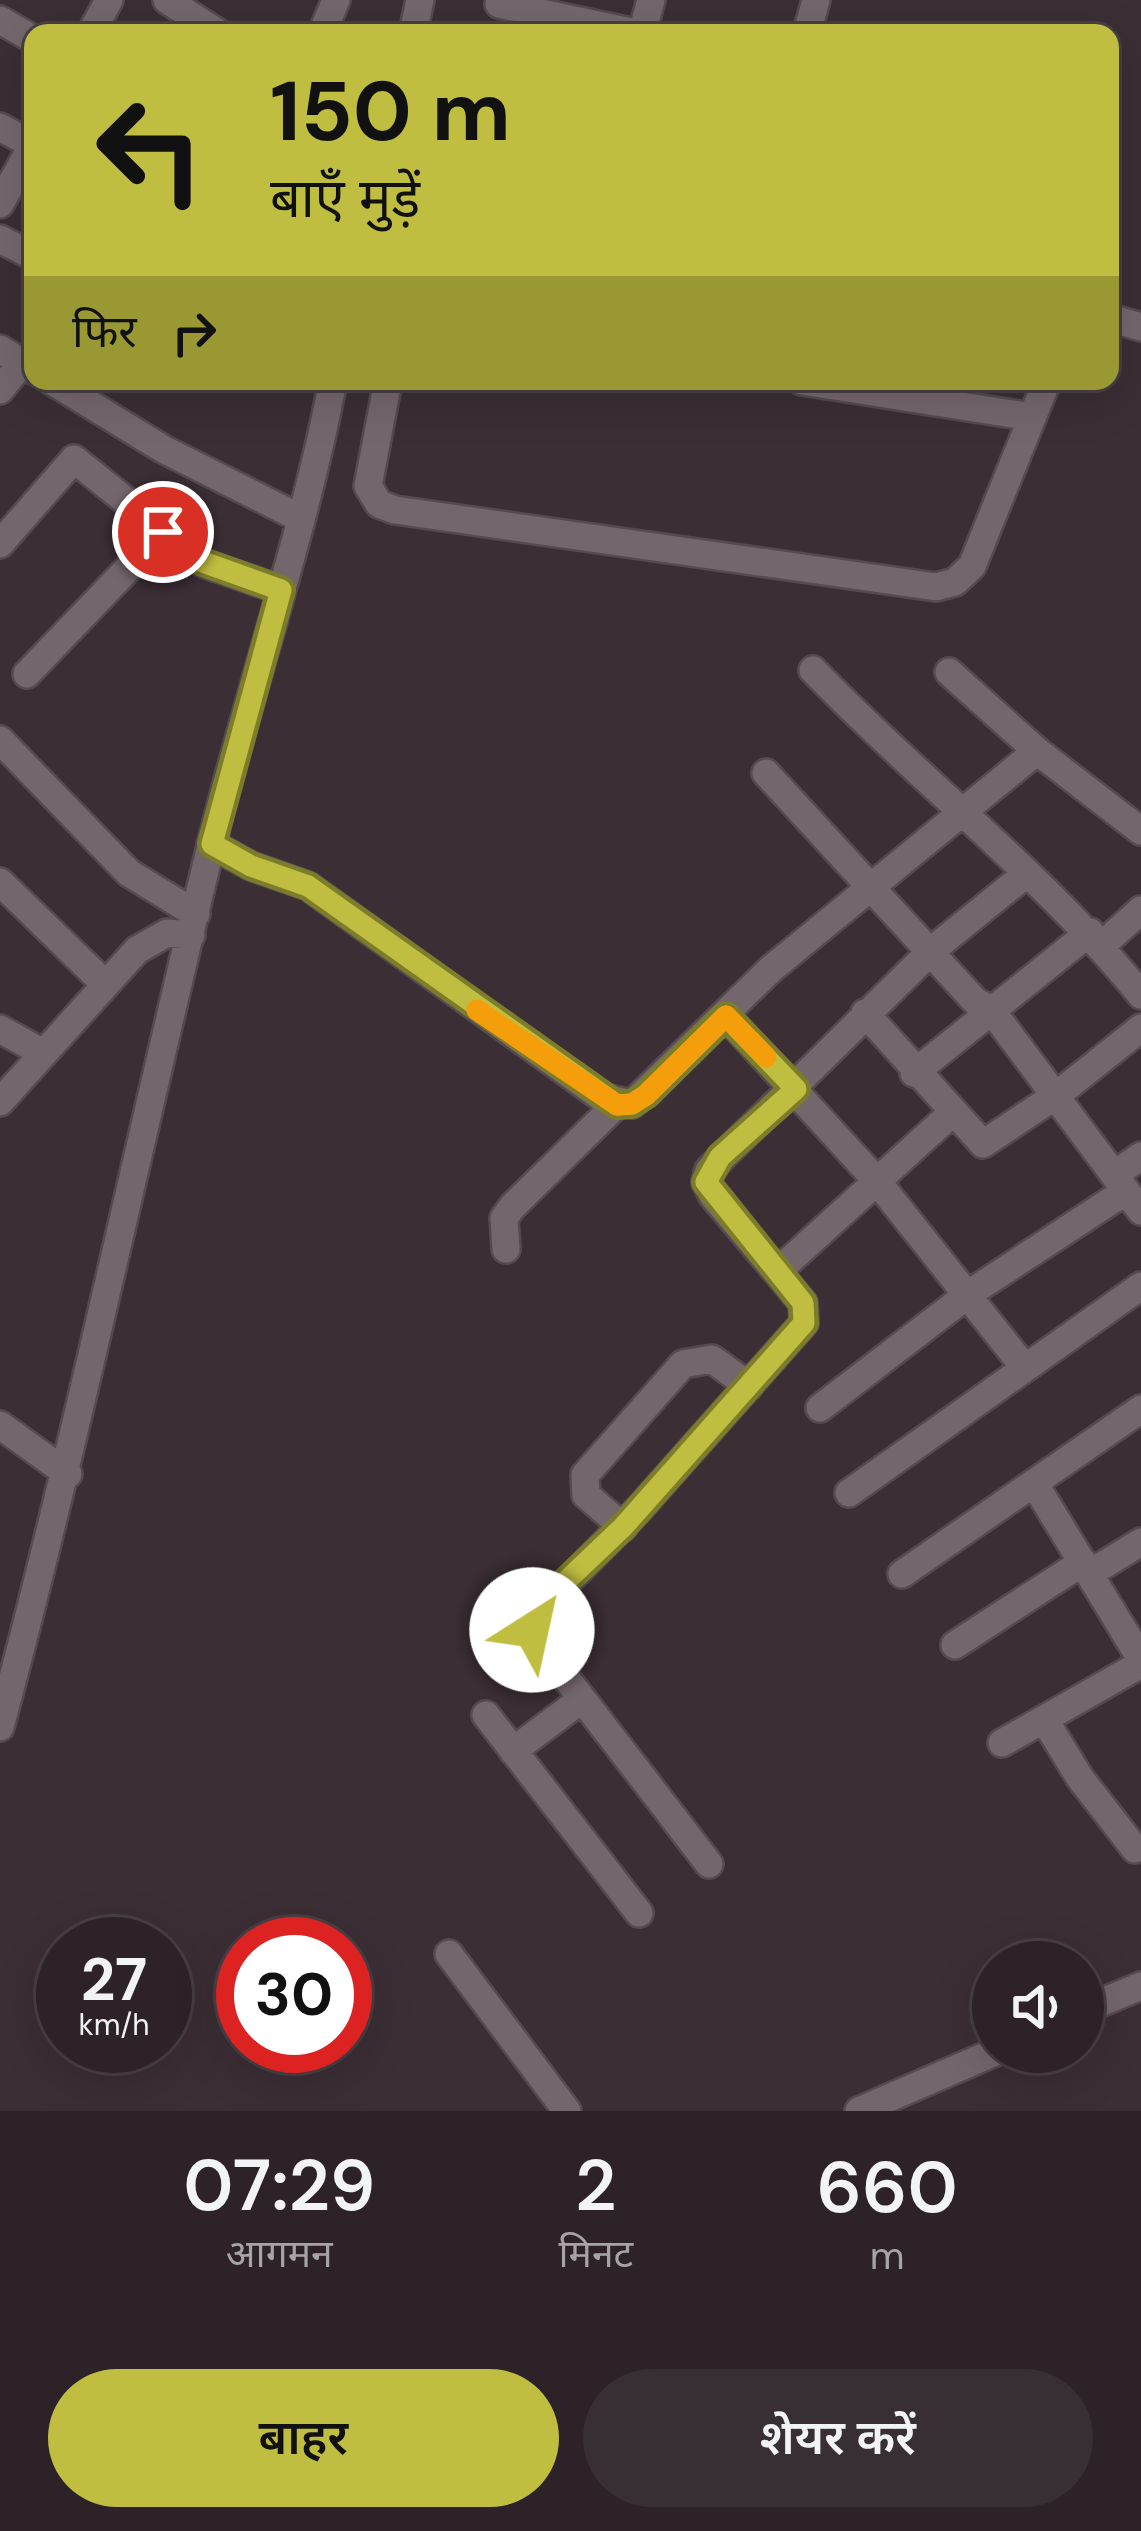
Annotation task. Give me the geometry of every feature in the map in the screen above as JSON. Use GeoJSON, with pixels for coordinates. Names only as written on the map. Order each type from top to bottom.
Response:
{"type":"FeatureCollection","features":[{"type":"Feature","properties":{"kind":"street"},"geometry":{"type":"LineString","coordinates":[[167,0],[204,24]]}},
{"type":"Feature","properties":{"kind":"street"},"geometry":{"type":"LineString","coordinates":[[500,2],[599,24]]}},
{"type":"Feature","properties":{"kind":"street"},"geometry":{"type":"LineString","coordinates":[[0,204],[24,160]]}},
{"type":"Feature","properties":{"kind":"street"},"geometry":{"type":"LineString","coordinates":[[0,390],[18,360]]}},
{"type":"Feature","properties":{"kind":"street"},"geometry":{"type":"LineString","coordinates":[[67,390],[163,448],[298,517]]}},
{"type":"Feature","properties":{"kind":"street"},"geometry":{"type":"LineString","coordinates":[[0,1727],[68,1474],[212,844],[331,390]]}},
{"type":"Feature","properties":{"kind":"street"},"geometry":{"type":"LineString","coordinates":[[386,390],[368,486],[380,504],[394,511],[936,587],[955,582],[972,566],[1042,390]]}},
{"type":"Feature","properties":{"kind":"street"},"geometry":{"type":"LineString","coordinates":[[860,390],[1032,417]]}},
{"type":"Feature","properties":{"kind":"street"},"geometry":{"type":"LineString","coordinates":[[0,544],[74,459],[105,479],[203,562],[281,590]]}},
{"type":"Feature","properties":{"kind":"street"},"geometry":{"type":"LineString","coordinates":[[27,674],[163,532]]}},
{"type":"Feature","properties":{"kind":"street"},"geometry":{"type":"LineString","coordinates":[[813,670],[1096,939],[1141,994]]}},
{"type":"Feature","properties":{"kind":"street"},"geometry":{"type":"LineString","coordinates":[[949,672],[1036,751],[1141,831]]}},
{"type":"Feature","properties":{"kind":"street"},"geometry":{"type":"LineString","coordinates":[[0,740],[129,873],[194,925]]}},
{"type":"Feature","properties":{"kind":"street"},"geometry":{"type":"LineString","coordinates":[[212,844],[251,866],[308,886],[411,964],[617,1105],[632,1104],[771,969],[1036,751]]}},
{"type":"Feature","properties":{"kind":"street"},"geometry":{"type":"LineString","coordinates":[[766,773],[975,1001],[992,1011],[1127,1192]]}},
{"type":"Feature","properties":{"kind":"street"},"geometry":{"type":"LineString","coordinates":[[710,1864],[581,1700],[532,1630],[531,1618],[623,1527],[807,1314],[706,1182],[720,1157],[796,1089],[865,1013],[931,951],[1026,874]]}},
{"type":"Feature","properties":{"kind":"street"},"geometry":{"type":"LineString","coordinates":[[0,882],[104,982]]}},
{"type":"Feature","properties":{"kind":"street"},"geometry":{"type":"LineString","coordinates":[[914,1073],[992,1011],[1141,910]]}},
{"type":"Feature","properties":{"kind":"street"},"geometry":{"type":"LineString","coordinates":[[0,1102],[104,982],[151,939],[194,925]]}},
{"type":"Feature","properties":{"kind":"street"},"geometry":{"type":"LineString","coordinates":[[865,1013],[914,1073],[983,1144],[1058,1094],[1141,1028]]}},
{"type":"Feature","properties":{"kind":"street"},"geometry":{"type":"LineString","coordinates":[[726,1016],[876,1180],[1025,1368]]}},
{"type":"Feature","properties":{"kind":"street"},"geometry":{"type":"LineString","coordinates":[[0,1029],[43,1053]]}},
{"type":"Feature","properties":{"kind":"street"},"geometry":{"type":"LineString","coordinates":[[506,1249],[504,1218],[512,1206],[617,1105]]}},
{"type":"Feature","properties":{"kind":"street"},"geometry":{"type":"LineString","coordinates":[[777,1272],[951,1114]]}},
{"type":"Feature","properties":{"kind":"street"},"geometry":{"type":"LineString","coordinates":[[820,1408],[970,1293],[1127,1192],[1141,1156]]}},
{"type":"Feature","properties":{"kind":"street"},"geometry":{"type":"LineString","coordinates":[[849,1493],[1141,1286]]}},
{"type":"Feature","properties":{"kind":"street"},"geometry":{"type":"LineString","coordinates":[[623,1527],[586,1495],[582,1483],[683,1364],[705,1358],[749,1386]]}},
{"type":"Feature","properties":{"kind":"street"},"geometry":{"type":"LineString","coordinates":[[902,1574],[1141,1409]]}},
{"type":"Feature","properties":{"kind":"street"},"geometry":{"type":"LineString","coordinates":[[0,1425],[68,1474]]}},
{"type":"Feature","properties":{"kind":"street"},"geometry":{"type":"LineString","coordinates":[[1002,1743],[1141,1661],[1034,1483]]}},
{"type":"Feature","properties":{"kind":"street"},"geometry":{"type":"LineString","coordinates":[[955,1645],[1086,1568],[1141,1542]]}},
{"type":"Feature","properties":{"kind":"street"},"geometry":{"type":"LineString","coordinates":[[514,1751],[581,1700]]}},
{"type":"Feature","properties":{"kind":"street"},"geometry":{"type":"LineString","coordinates":[[486,1715],[639,1913]]}},
{"type":"Feature","properties":{"kind":"street"},"geometry":{"type":"LineString","coordinates":[[1044,1719],[1080,1778],[1135,1849]]}},
{"type":"Feature","properties":{"kind":"street"},"geometry":{"type":"LineString","coordinates":[[449,1954],[567,2111]]}},
{"type":"Feature","properties":{"kind":"street"},"geometry":{"type":"LineString","coordinates":[[1104,2002],[1141,1986]]}},
{"type":"Feature","properties":{"kind":"street"},"geometry":{"type":"LineString","coordinates":[[859,2111],[972,2062]]}},
{"type":"Feature","properties":{"kind":"slow traffic"},"geometry":{"type":"LineString","coordinates":[[477,1010],[617,1105],[632,1104],[646,1095],[726,1016],[766,1057]]}},
{"type":"Feature","properties":{"kind":"route"},"geometry":{"type":"LineString","coordinates":[[163,532],[203,562],[281,590],[212,844],[251,866],[308,886],[424,974],[617,1105],[632,1104],[646,1095],[726,1016],[796,1089],[720,1157],[706,1182],[803,1303],[804,1323],[601,1551],[541,1605],[531,1618],[532,1630]]}}]}
